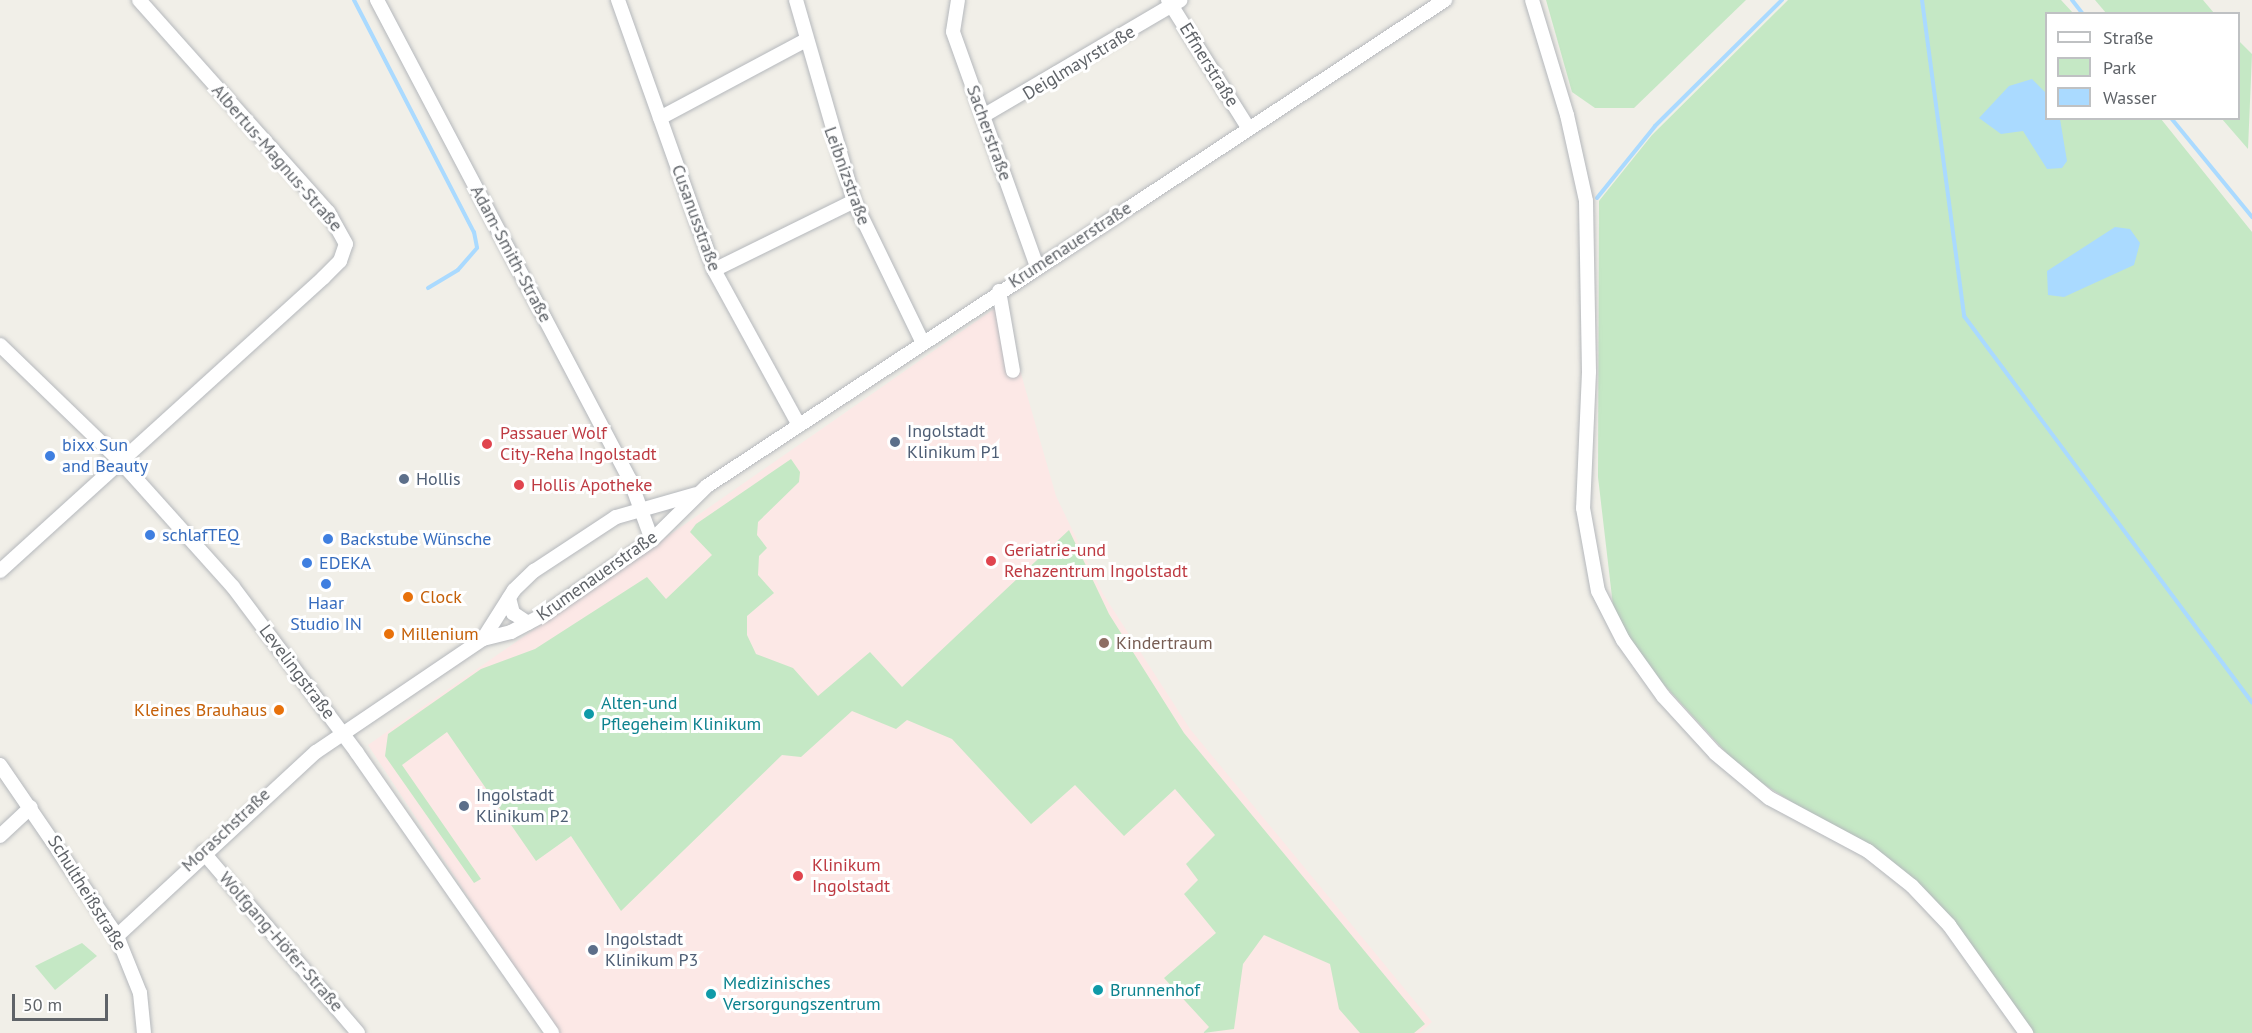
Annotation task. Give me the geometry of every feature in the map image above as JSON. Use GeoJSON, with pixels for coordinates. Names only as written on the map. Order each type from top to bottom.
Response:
{"type":"FeatureCollection","features":[{"type":"Feature","properties":{"kind":"street","name":"Albertus-Magnus-Straße"},"geometry":{"type":"LineString","coordinates":[[0,571],[323,278],[340,261],[346,244],[328,212],[139,0]]}},
{"type":"Feature","properties":{"kind":"street","name":"Adam-Smith-Straße"},"geometry":{"type":"LineString","coordinates":[[377,0],[641,510],[652,540]]}},
{"type":"Feature","properties":{"kind":"street","name":"Cusanusstraße"},"geometry":{"type":"LineString","coordinates":[[618,0],[714,270],[799,424]]}},
{"type":"Feature","properties":{"kind":"street","name":"Leibnizstraße"},"geometry":{"type":"LineString","coordinates":[[796,0],[854,201],[923,343]]}},
{"type":"Feature","properties":{"kind":"street","name":"Sacherstraße"},"geometry":{"type":"LineString","coordinates":[[958,0],[953,32],[1037,266]]}},
{"type":"Feature","properties":{"kind":"street","name":"Krumenauerstraße"},"geometry":{"type":"LineString","coordinates":[[343,733],[483,639],[528,623],[652,540],[698,493],[799,424],[1445,0]]}},
{"type":"Feature","properties":{"kind":"street"},"geometry":{"type":"LineString","coordinates":[[1532,0],[1568,115],[1586,201],[1589,372],[1583,508],[1598,591],[1650,678],[1715,753],[1768,798],[1868,851],[1912,886],[1949,925],[2026,1033]]}},
{"type":"Feature","properties":{"kind":"street","name":"Deiglmayrstraße"},"geometry":{"type":"LineString","coordinates":[[983,116],[1174,2]]}},
{"type":"Feature","properties":{"kind":"street","name":"Effnerstraße"},"geometry":{"type":"LineString","coordinates":[[1174,2],[1249,129]]}},
{"type":"Feature","properties":{"kind":"street"},"geometry":{"type":"LineString","coordinates":[[660,118],[806,40]]}},
{"type":"Feature","properties":{"kind":"street"},"geometry":{"type":"LineString","coordinates":[[714,270],[854,201]]}},
{"type":"Feature","properties":{"kind":"street"},"geometry":{"type":"LineString","coordinates":[[999,291],[1013,371]]}},
{"type":"Feature","properties":{"kind":"street","name":"Levelingstraße"},"geometry":{"type":"LineString","coordinates":[[0,345],[120,461],[233,587],[343,733],[552,1033]]}},
{"type":"Feature","properties":{"kind":"street","name":"Krumenauerstraße"},"geometry":{"type":"LineString","coordinates":[[483,639],[508,598],[534,571],[595,530],[641,510],[698,493]]}},
{"type":"Feature","properties":{"kind":"street"},"geometry":{"type":"LineString","coordinates":[[508,598],[513,613],[528,623]]}},
{"type":"Feature","properties":{"kind":"street","name":"Moraschstraße"},"geometry":{"type":"LineString","coordinates":[[117,936],[282,779],[343,733]]}},
{"type":"Feature","properties":{"kind":"street","name":"Schultheißstraße"},"geometry":{"type":"LineString","coordinates":[[0,765],[31,807],[117,936],[140,993],[144,1033]]}},
{"type":"Feature","properties":{"kind":"street"},"geometry":{"type":"LineString","coordinates":[[0,837],[31,807]]}},
{"type":"Feature","properties":{"kind":"street","name":"Wolfgang-Höfer-Straße"},"geometry":{"type":"LineString","coordinates":[[203,852],[358,1033]]}},
{"type":"Feature","properties":{"kind":"shaded area","name":"Klinikum Ingolstadt"},"geometry":{"type":"Polygon","coordinates":[[[1001,304],[1056,496],[1103,594],[1190,729],[1432,1022],[1420,1033],[558,1033],[368,745],[1001,304]]]}},
{"type":"Feature","properties":{"kind":"green space"},"geometry":{"type":"Polygon","coordinates":[[[1546,0],[1746,0],[1634,108],[1595,108],[1572,92],[1546,0]]]}},
{"type":"Feature","properties":{"kind":"green space"},"geometry":{"type":"Polygon","coordinates":[[[1788,0],[2061,0],[2072,12],[2045,12],[2045,120],[2162,120],[2252,232],[2252,1033],[2029,1033],[1909,876],[1743,771],[1646,665],[1614,614],[1598,477],[1599,201],[1652,135],[1788,0]]]}},
{"type":"Feature","properties":{"kind":"green space"},"geometry":{"type":"Polygon","coordinates":[[[2095,0],[2203,0],[2213,12],[2105,12],[2095,0]]]}},
{"type":"Feature","properties":{"kind":"green space"},"geometry":{"type":"Polygon","coordinates":[[[2240,42],[2252,54],[2248,149],[2223,120],[2240,120],[2240,42]]]}},
{"type":"Feature","properties":{"kind":"green space"},"geometry":{"type":"Polygon","coordinates":[[[791,459],[800,472],[799,482],[758,522],[757,535],[767,548],[759,556],[758,575],[774,593],[747,616],[747,635],[756,654],[793,668],[818,696],[870,652],[902,687],[1069,530],[1109,614],[1184,733],[1425,1024],[1414,1033],[1360,1033],[1339,1009],[1330,964],[1264,935],[1243,964],[1234,1029],[1203,1033],[1209,1027],[1164,978],[1216,933],[1184,894],[1198,880],[1186,864],[1215,835],[1175,789],[1124,836],[1075,785],[1031,824],[952,739],[907,720],[896,729],[852,711],[801,757],[782,755],[621,911],[571,836],[536,861],[447,732],[402,765],[481,879],[474,883],[385,756],[388,734],[481,669],[535,649],[647,577],[666,599],[712,555],[690,532],[696,524],[791,459]]]}},
{"type":"Feature","properties":{"kind":"green space"},"geometry":{"type":"Polygon","coordinates":[[[82,943],[97,956],[55,990],[35,966],[82,943]]]}},
{"type":"Feature","properties":{"kind":"water"},"geometry":{"type":"Polygon","coordinates":[[[2032,79],[2045,92],[2045,120],[2060,120],[2067,161],[2062,168],[2047,169],[2023,131],[2001,134],[1979,118],[2009,86],[2032,79]]]}},
{"type":"Feature","properties":{"kind":"water"},"geometry":{"type":"Polygon","coordinates":[[[2115,227],[2130,229],[2140,243],[2134,265],[2064,297],[2048,295],[2047,271],[2115,227]]]}},
{"type":"Feature","properties":{"kind":"waterway"},"geometry":{"type":"LineString","coordinates":[[354,0],[474,232],[477,248],[458,270],[428,288]]}},
{"type":"Feature","properties":{"kind":"waterway"},"geometry":{"type":"LineString","coordinates":[[1597,198],[1655,126],[1782,0]]}},
{"type":"Feature","properties":{"kind":"waterway"},"geometry":{"type":"LineString","coordinates":[[1922,0],[1964,316],[2252,702]]}},
{"type":"Feature","properties":{"kind":"waterway"},"geometry":{"type":"LineString","coordinates":[[2072,0],[2081,12]]}},
{"type":"Feature","properties":{"kind":"waterway"},"geometry":{"type":"LineString","coordinates":[[2173,120],[2252,217]]}},
{"type":"Feature","properties":{"kind":"place","name":"Ingolstadt Klinikum P1"},"geometry":{"type":"Point","coordinates":[895,442]}},
{"type":"Feature","properties":{"kind":"place","name":"Passauer Wolf City-Reha Ingolstadt"},"geometry":{"type":"Point","coordinates":[487,444]}},
{"type":"Feature","properties":{"kind":"place","name":"bixx Sun and Beauty"},"geometry":{"type":"Point","coordinates":[50,456]}},
{"type":"Feature","properties":{"kind":"place","name":"Hollis"},"geometry":{"type":"Point","coordinates":[404,479]}},
{"type":"Feature","properties":{"kind":"place","name":"Hollis Apotheke"},"geometry":{"type":"Point","coordinates":[519,485]}},
{"type":"Feature","properties":{"kind":"place","name":"schlafTEQ"},"geometry":{"type":"Point","coordinates":[150,535]}},
{"type":"Feature","properties":{"kind":"place","name":"Backstube Wünsche"},"geometry":{"type":"Point","coordinates":[328,539]}},
{"type":"Feature","properties":{"kind":"place","name":"Geriatrie-und Rehazentrum Ingolstadt"},"geometry":{"type":"Point","coordinates":[991,561]}},
{"type":"Feature","properties":{"kind":"place","name":"EDEKA"},"geometry":{"type":"Point","coordinates":[307,563]}},
{"type":"Feature","properties":{"kind":"place","name":"Haar Studio IN"},"geometry":{"type":"Point","coordinates":[326,584]}},
{"type":"Feature","properties":{"kind":"place","name":"Clock"},"geometry":{"type":"Point","coordinates":[408,597]}},
{"type":"Feature","properties":{"kind":"place","name":"Millenium"},"geometry":{"type":"Point","coordinates":[389,634]}},
{"type":"Feature","properties":{"kind":"place","name":"Kindertraum"},"geometry":{"type":"Point","coordinates":[1104,643]}},
{"type":"Feature","properties":{"kind":"place","name":"Kleines Brauhaus"},"geometry":{"type":"Point","coordinates":[279,710]}},
{"type":"Feature","properties":{"kind":"place","name":"Alten-und Pflegeheim Klinikum"},"geometry":{"type":"Point","coordinates":[589,714]}},
{"type":"Feature","properties":{"kind":"place","name":"Ingolstadt Klinikum P2"},"geometry":{"type":"Point","coordinates":[464,806]}},
{"type":"Feature","properties":{"kind":"place","name":"Klinikum Ingolstadt"},"geometry":{"type":"Point","coordinates":[798,876]}},
{"type":"Feature","properties":{"kind":"place","name":"Ingolstadt Klinikum P3"},"geometry":{"type":"Point","coordinates":[593,950]}},
{"type":"Feature","properties":{"kind":"place","name":"Brunnenhof"},"geometry":{"type":"Point","coordinates":[1098,990]}},
{"type":"Feature","properties":{"kind":"place","name":"Medizinisches Versorgungszentrum"},"geometry":{"type":"Point","coordinates":[711,994]}}]}
